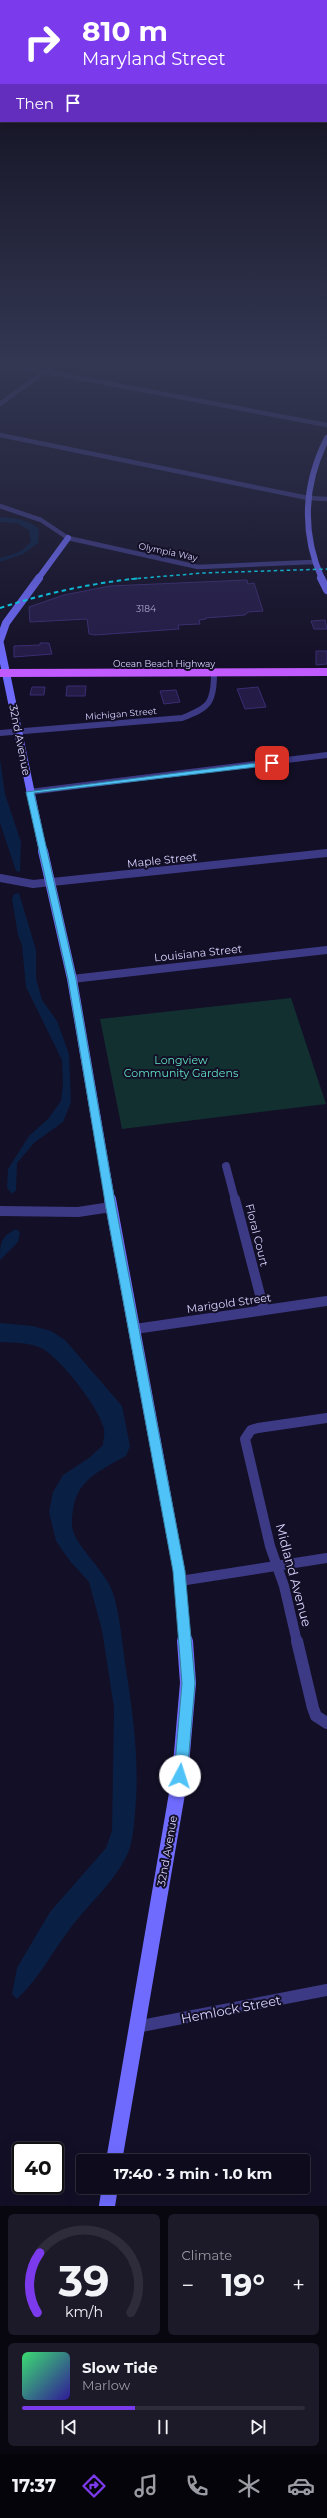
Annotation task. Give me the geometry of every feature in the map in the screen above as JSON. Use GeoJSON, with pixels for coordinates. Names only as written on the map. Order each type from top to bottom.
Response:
{"type":"FeatureCollection","features":[{"type":"Feature","properties":{"kind":"main road","name":"Ocean Beach Highway"},"geometry":{"type":"LineString","coordinates":[[2,673],[214,674],[327,672]]}},
{"type":"Feature","properties":{"kind":"street"},"geometry":{"type":"LineString","coordinates":[[156,467],[308,498],[327,499]]}},
{"type":"Feature","properties":{"kind":"street"},"geometry":{"type":"LineString","coordinates":[[313,467],[308,498],[308,528],[314,562],[327,590]]}},
{"type":"Feature","properties":{"kind":"street"},"geometry":{"type":"LineString","coordinates":[[0,506],[23,512],[41,520],[68,538],[6,623],[0,640]]}},
{"type":"Feature","properties":{"kind":"street"},"geometry":{"type":"LineString","coordinates":[[0,512],[23,512]]}},
{"type":"Feature","properties":{"kind":"street","name":"Olympia Way"},"geometry":{"type":"LineString","coordinates":[[68,538],[198,567],[314,562]]}},
{"type":"Feature","properties":{"kind":"street","name":"32nd Avenue"},"geometry":{"type":"LineString","coordinates":[[0,644],[2,673],[18,732],[72,979],[111,1208],[135,1329],[180,1581],[188,1683],[180,1776],[115,2154]]}},
{"type":"Feature","properties":{"kind":"street","name":"Michigan Street"},"geometry":{"type":"LineString","coordinates":[[0,733],[182,718],[205,709],[214,693],[214,674]]}},
{"type":"Feature","properties":{"kind":"street"},"geometry":{"type":"LineString","coordinates":[[30,792],[137,780],[327,755]]}},
{"type":"Feature","properties":{"kind":"street","name":"Maple Street"},"geometry":{"type":"LineString","coordinates":[[0,878],[33,884],[327,853]]}},
{"type":"Feature","properties":{"kind":"street","name":"Louisiana Street"},"geometry":{"type":"LineString","coordinates":[[72,979],[327,950]]}},
{"type":"Feature","properties":{"kind":"street","name":"Floral Court"},"geometry":{"type":"LineString","coordinates":[[226,1166],[264,1310]]}},
{"type":"Feature","properties":{"kind":"street"},"geometry":{"type":"LineString","coordinates":[[0,1211],[78,1212],[111,1208]]}},
{"type":"Feature","properties":{"kind":"street","name":"Marigold Street"},"geometry":{"type":"LineString","coordinates":[[135,1329],[327,1301]]}},
{"type":"Feature","properties":{"kind":"street","name":"Midland Avenue"},"geometry":{"type":"LineString","coordinates":[[324,1722],[313,1708],[284,1586],[276,1566],[246,1444],[247,1434],[258,1428],[327,1418]]}},
{"type":"Feature","properties":{"kind":"street"},"geometry":{"type":"LineString","coordinates":[[180,1581],[327,1558]]}},
{"type":"Feature","properties":{"kind":"street","name":"Hemlock Street"},"geometry":{"type":"LineString","coordinates":[[136,2027],[327,1990]]}},
{"type":"Feature","properties":{"kind":"street"},"geometry":{"type":"LineString","coordinates":[[107,2206],[109,2194]]}},
{"type":"Feature","properties":{"kind":"green space","name":"Longview Community Gardens"},"geometry":{"type":"Polygon","coordinates":[[[291,998],[326,1104],[122,1129],[100,1019],[291,998]]]}},
{"type":"Feature","properties":{"kind":"water"},"geometry":{"type":"Polygon","coordinates":[[[0,517],[31,523],[39,530],[38,543],[23,554],[0,562],[0,558],[25,548],[31,541],[29,530],[17,523],[0,522],[0,517]]]}},
{"type":"Feature","properties":{"kind":"water"},"geometry":{"type":"Polygon","coordinates":[[[0,759],[5,794],[21,842],[20,872],[16,871],[0,823],[0,759]]]}},
{"type":"Feature","properties":{"kind":"water"},"geometry":{"type":"Polygon","coordinates":[[[19,893],[36,950],[36,978],[42,1000],[57,1021],[69,1054],[71,1102],[63,1122],[35,1142],[17,1163],[16,1190],[12,1194],[7,1188],[8,1169],[29,1136],[48,1119],[61,1101],[63,1083],[62,1060],[26,987],[22,945],[18,935],[12,899],[14,894],[19,893]]]}},
{"type":"Feature","properties":{"kind":"water"},"geometry":{"type":"Polygon","coordinates":[[[16,1229],[20,1232],[18,1242],[0,1260],[0,1250],[4,1238],[16,1229]]]}},
{"type":"Feature","properties":{"kind":"water"},"geometry":{"type":"Polygon","coordinates":[[[0,1323],[33,1326],[51,1331],[65,1340],[122,1406],[130,1446],[126,1456],[95,1474],[81,1489],[76,1498],[72,1524],[74,1532],[83,1549],[110,1586],[114,1596],[121,1629],[131,1701],[137,1775],[134,1823],[130,1848],[123,1864],[116,1874],[76,1920],[38,1974],[17,1999],[12,1994],[17,1968],[50,1912],[106,1848],[112,1831],[114,1708],[102,1630],[89,1582],[70,1561],[56,1541],[49,1512],[53,1492],[63,1475],[89,1458],[103,1445],[104,1429],[101,1420],[88,1398],[60,1363],[51,1354],[33,1345],[0,1342],[0,1323]]]}},
{"type":"Feature","properties":{"kind":"building"},"geometry":{"type":"Polygon","coordinates":[[[247,580],[248,584],[254,583],[263,611],[248,612],[245,615],[205,618],[206,619],[199,620],[200,624],[178,625],[179,629],[95,635],[89,634],[87,619],[30,622],[29,607],[64,595],[110,586],[247,580]]]}},
{"type":"Feature","properties":{"kind":"building"},"geometry":{"type":"Polygon","coordinates":[[[325,620],[327,629],[314,629],[311,621],[325,620]]]}},
{"type":"Feature","properties":{"kind":"building"},"geometry":{"type":"Polygon","coordinates":[[[40,643],[49,643],[52,654],[14,657],[14,646],[40,645],[40,643]]]}},
{"type":"Feature","properties":{"kind":"building"},"geometry":{"type":"Polygon","coordinates":[[[316,651],[327,651],[327,664],[316,665],[316,651]]]}},
{"type":"Feature","properties":{"kind":"building"},"geometry":{"type":"Polygon","coordinates":[[[67,686],[86,686],[85,696],[66,696],[67,686]]]}},
{"type":"Feature","properties":{"kind":"building"},"geometry":{"type":"Polygon","coordinates":[[[32,687],[45,687],[44,695],[30,695],[32,687]]]}},
{"type":"Feature","properties":{"kind":"building"},"geometry":{"type":"Polygon","coordinates":[[[258,687],[266,707],[245,709],[237,689],[258,687]]]}},
{"type":"Feature","properties":{"kind":"building"},"geometry":{"type":"Polygon","coordinates":[[[176,690],[180,702],[164,704],[160,691],[176,690]]]}},
{"type":"Feature","properties":{"kind":"railway"},"geometry":{"type":"LineString","coordinates":[[138,578],[203,573],[327,569]]}},
{"type":"Feature","properties":{"kind":"railway"},"geometry":{"type":"LineString","coordinates":[[0,608],[69,589],[138,578]]}},
{"type":"Feature","properties":{"kind":"railway"},"geometry":{"type":"LineString","coordinates":[[131,579],[138,578]]}},
{"type":"Feature","properties":{"kind":"route"},"geometry":{"type":"LineString","coordinates":[[180,1776],[188,1683],[179,1571],[135,1329],[111,1208],[72,979],[30,792],[272,763]]}}]}
